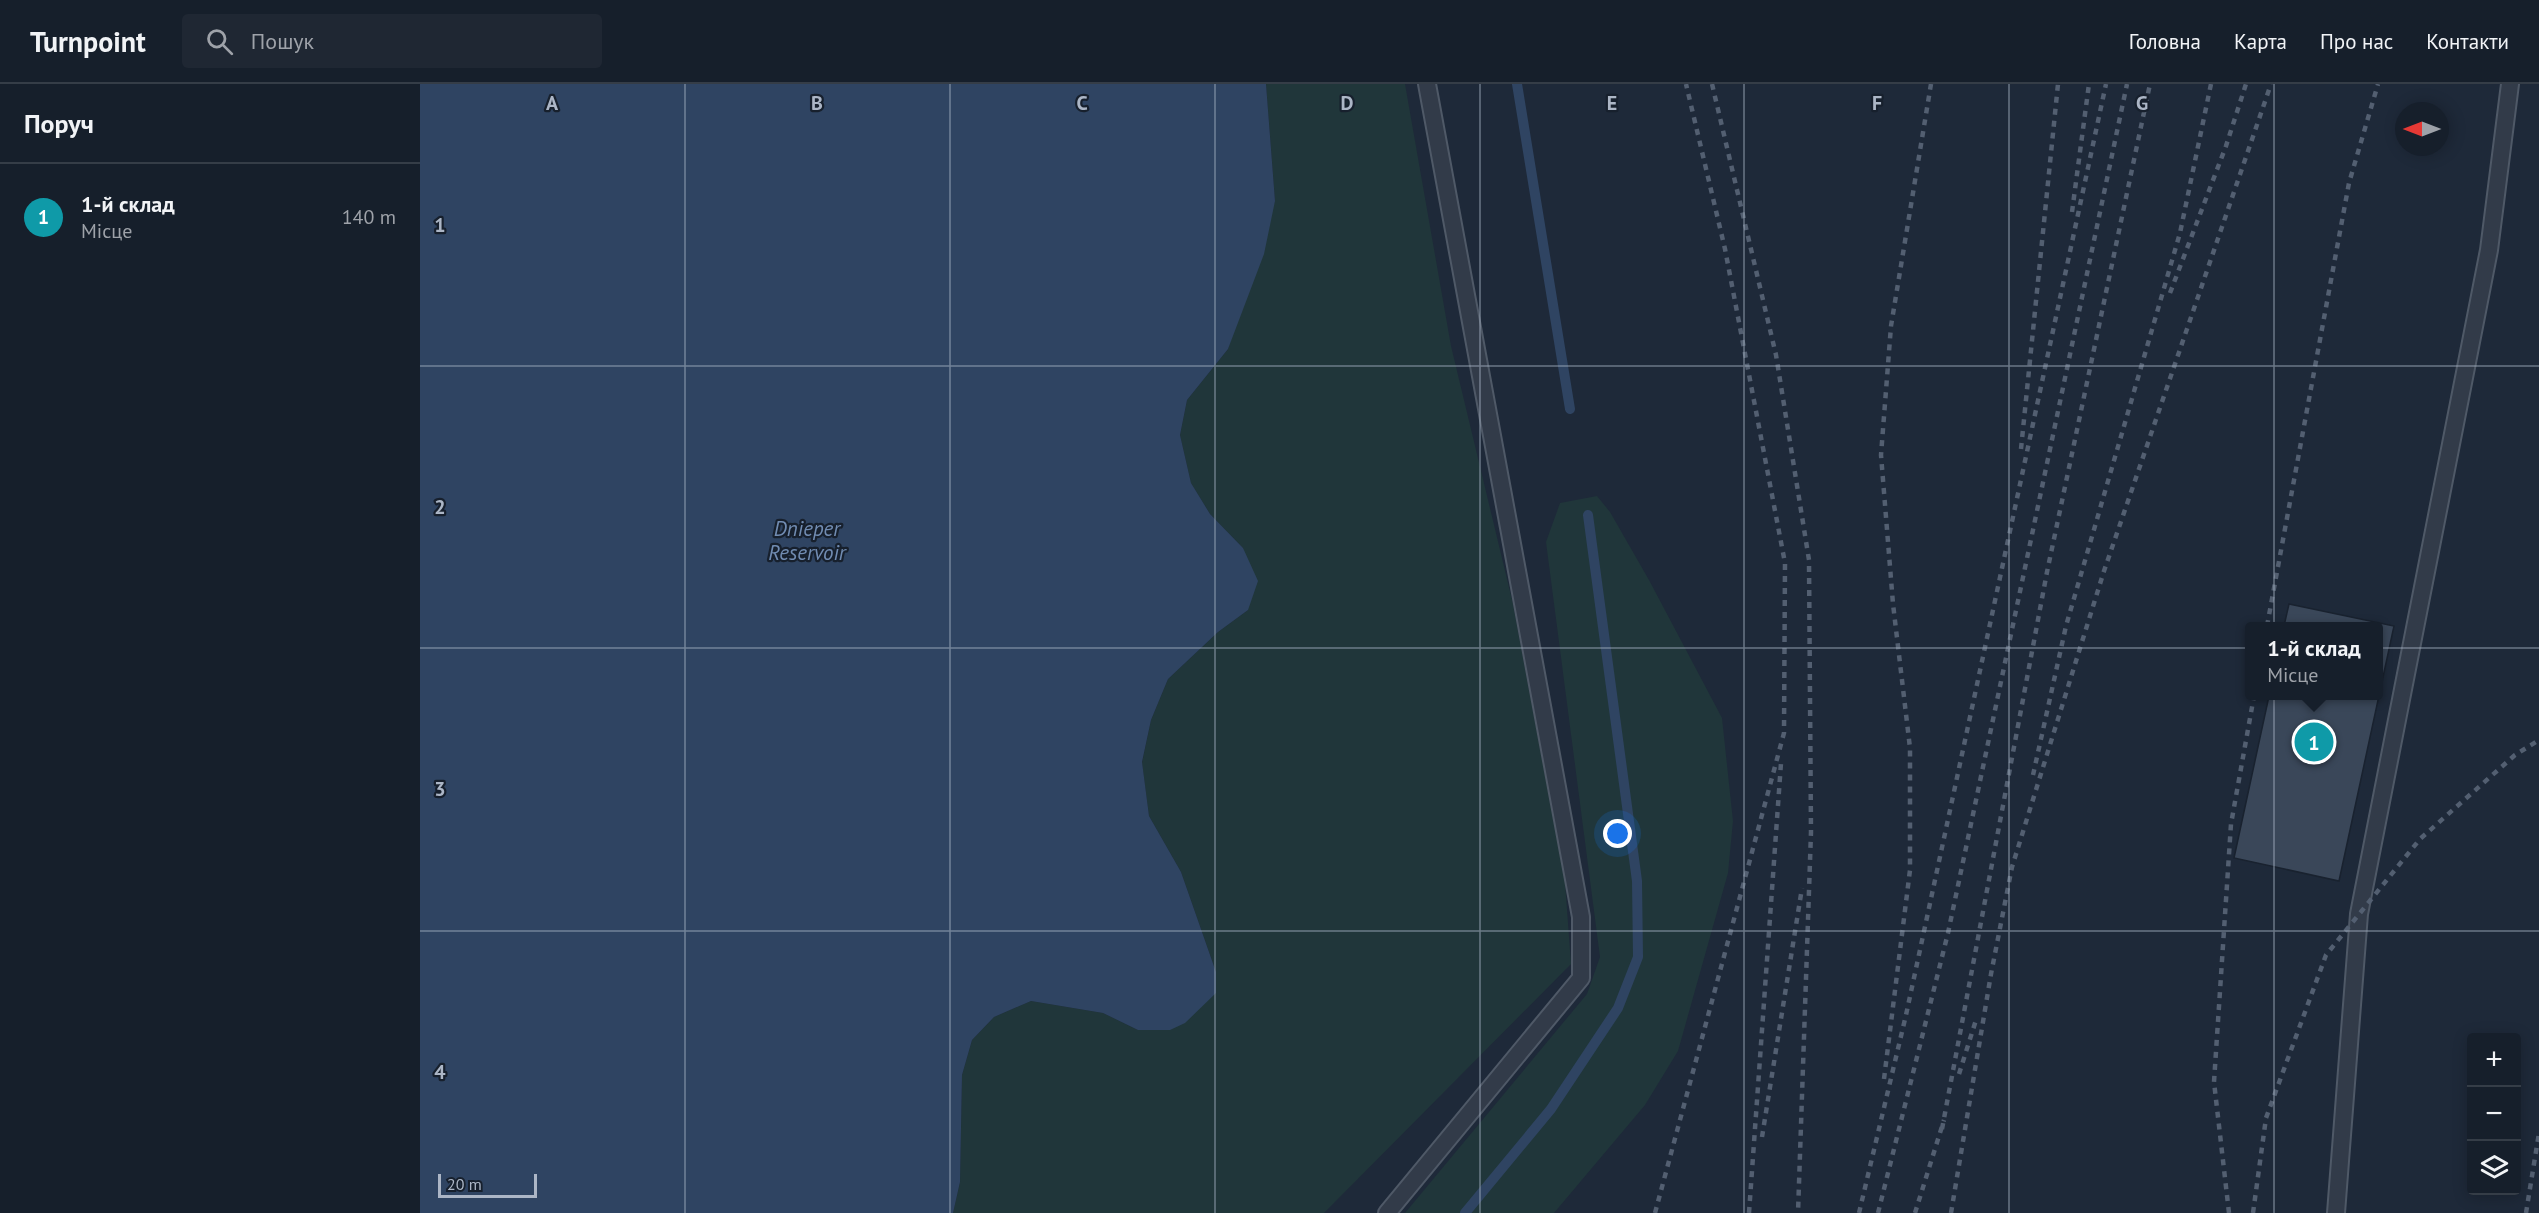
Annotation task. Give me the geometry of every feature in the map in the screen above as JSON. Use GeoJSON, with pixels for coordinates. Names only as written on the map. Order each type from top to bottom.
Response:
{"type":"FeatureCollection","features":[{"type":"Feature","properties":{"kind":"lane"},"geometry":{"type":"LineString","coordinates":[[1387,1213],[1581,978],[1581,917],[1427,84]]}},
{"type":"Feature","properties":{"kind":"lane"},"geometry":{"type":"LineString","coordinates":[[2336,1213],[2360,914],[2489,250],[2510,84]]}},
{"type":"Feature","properties":{"kind":"green space"},"geometry":{"type":"Polygon","coordinates":[[[1266,84],[1405,84],[1451,346],[1513,604],[1565,882],[1571,964],[1324,1213],[953,1213],[960,1182],[962,1075],[972,1040],[994,1017],[1031,1001],[1103,1013],[1138,1030],[1216,993],[1216,972],[1181,872],[1149,816],[1142,763],[1151,720],[1168,679],[1218,632],[1248,610],[1243,548],[1210,514],[1191,483],[1180,435],[1187,400],[1228,349],[1275,201],[1266,84]]]}},
{"type":"Feature","properties":{"kind":"green space"},"geometry":{"type":"Polygon","coordinates":[[[1597,496],[1610,512],[1649,580],[1722,718],[1733,821],[1728,873],[1678,1051],[1645,1105],[1554,1213],[1405,1213],[1587,994],[1600,957],[1546,542],[1560,503],[1597,496]]]}},
{"type":"Feature","properties":{"kind":"water","name":"Dnieper Reservoir"},"geometry":{"type":"Polygon","coordinates":[[[420,84],[1266,84],[1275,201],[1264,254],[1228,349],[1187,400],[1180,435],[1191,483],[1210,514],[1243,548],[1258,581],[1248,610],[1218,632],[1168,679],[1151,720],[1142,762],[1149,816],[1181,872],[1216,972],[1216,993],[1185,1023],[1170,1030],[1138,1030],[1103,1013],[1031,1001],[994,1017],[972,1040],[962,1075],[960,1182],[953,1213],[420,1213],[420,84]]]}},
{"type":"Feature","properties":{"kind":"building"},"geometry":{"type":"Polygon","coordinates":[[[2289,604],[2375,622],[2285,622],[2289,604]]]}},
{"type":"Feature","properties":{"kind":"building"},"geometry":{"type":"Polygon","coordinates":[[[2383,624],[2394,626],[2383,677],[2383,624]]]}},
{"type":"Feature","properties":{"kind":"building"},"geometry":{"type":"Polygon","coordinates":[[[2268,700],[2378,700],[2339,881],[2234,858],[2268,700]]]}},
{"type":"Feature","properties":{"kind":"waterway"},"geometry":{"type":"LineString","coordinates":[[1517,84],[1570,409]]}},
{"type":"Feature","properties":{"kind":"waterway"},"geometry":{"type":"LineString","coordinates":[[1465,1213],[1551,1109],[1618,1008],[1638,957],[1637,881],[1588,515]]}},
{"type":"Feature","properties":{"kind":"railway"},"geometry":{"type":"LineString","coordinates":[[1655,1213],[1784,733],[1785,563],[1725,249],[1686,84]]}},
{"type":"Feature","properties":{"kind":"railway"},"geometry":{"type":"LineString","coordinates":[[1712,84],[1776,355],[1809,560],[1811,832],[1798,1213]]}},
{"type":"Feature","properties":{"kind":"railway"},"geometry":{"type":"LineString","coordinates":[[1884,1079],[1910,870],[1910,748],[1893,604],[1881,455],[1891,326],[1931,84]]}},
{"type":"Feature","properties":{"kind":"railway"},"geometry":{"type":"LineString","coordinates":[[2021,449],[2058,84]]}},
{"type":"Feature","properties":{"kind":"railway"},"geometry":{"type":"LineString","coordinates":[[2072,212],[2089,84]]}},
{"type":"Feature","properties":{"kind":"railway"},"geometry":{"type":"LineString","coordinates":[[1859,1213],[1906,1015],[2106,84]]}},
{"type":"Feature","properties":{"kind":"railway"},"geometry":{"type":"LineString","coordinates":[[1878,1213],[1948,933],[2127,84]]}},
{"type":"Feature","properties":{"kind":"railway"},"geometry":{"type":"LineString","coordinates":[[1942,1129],[2047,572],[2150,84]]}},
{"type":"Feature","properties":{"kind":"railway"},"geometry":{"type":"LineString","coordinates":[[2033,775],[2066,626],[2180,233],[2211,84]]}},
{"type":"Feature","properties":{"kind":"railway"},"geometry":{"type":"LineString","coordinates":[[2170,293],[2226,146],[2246,84]]}},
{"type":"Feature","properties":{"kind":"railway"},"geometry":{"type":"LineString","coordinates":[[1951,1213],[1991,974],[2012,867],[2104,571],[2271,84]]}},
{"type":"Feature","properties":{"kind":"railway"},"geometry":{"type":"LineString","coordinates":[[2268,622],[2349,183],[2378,84]]}},
{"type":"Feature","properties":{"kind":"railway"},"geometry":{"type":"LineString","coordinates":[[2229,1213],[2214,1082],[2231,824],[2253,700]]}},
{"type":"Feature","properties":{"kind":"railway"},"geometry":{"type":"LineString","coordinates":[[2253,1213],[2266,1118],[2326,955],[2420,839],[2515,755],[2539,740]]}},
{"type":"Feature","properties":{"kind":"railway"},"geometry":{"type":"LineString","coordinates":[[1749,1213],[1781,763]]}},
{"type":"Feature","properties":{"kind":"railway"},"geometry":{"type":"LineString","coordinates":[[1762,1137],[1802,888]]}},
{"type":"Feature","properties":{"kind":"railway"},"geometry":{"type":"LineString","coordinates":[[1959,1074],[1976,1020]]}},
{"type":"Feature","properties":{"kind":"railway"},"geometry":{"type":"LineString","coordinates":[[1915,1213],[1944,1120]]}},
{"type":"Feature","properties":{"kind":"railway"},"geometry":{"type":"LineString","coordinates":[[2526,1213],[2539,1133]]}},
{"type":"Feature","properties":{"kind":"place","name":"1-й склад"},"geometry":{"type":"Point","coordinates":[2314,742]}}]}
